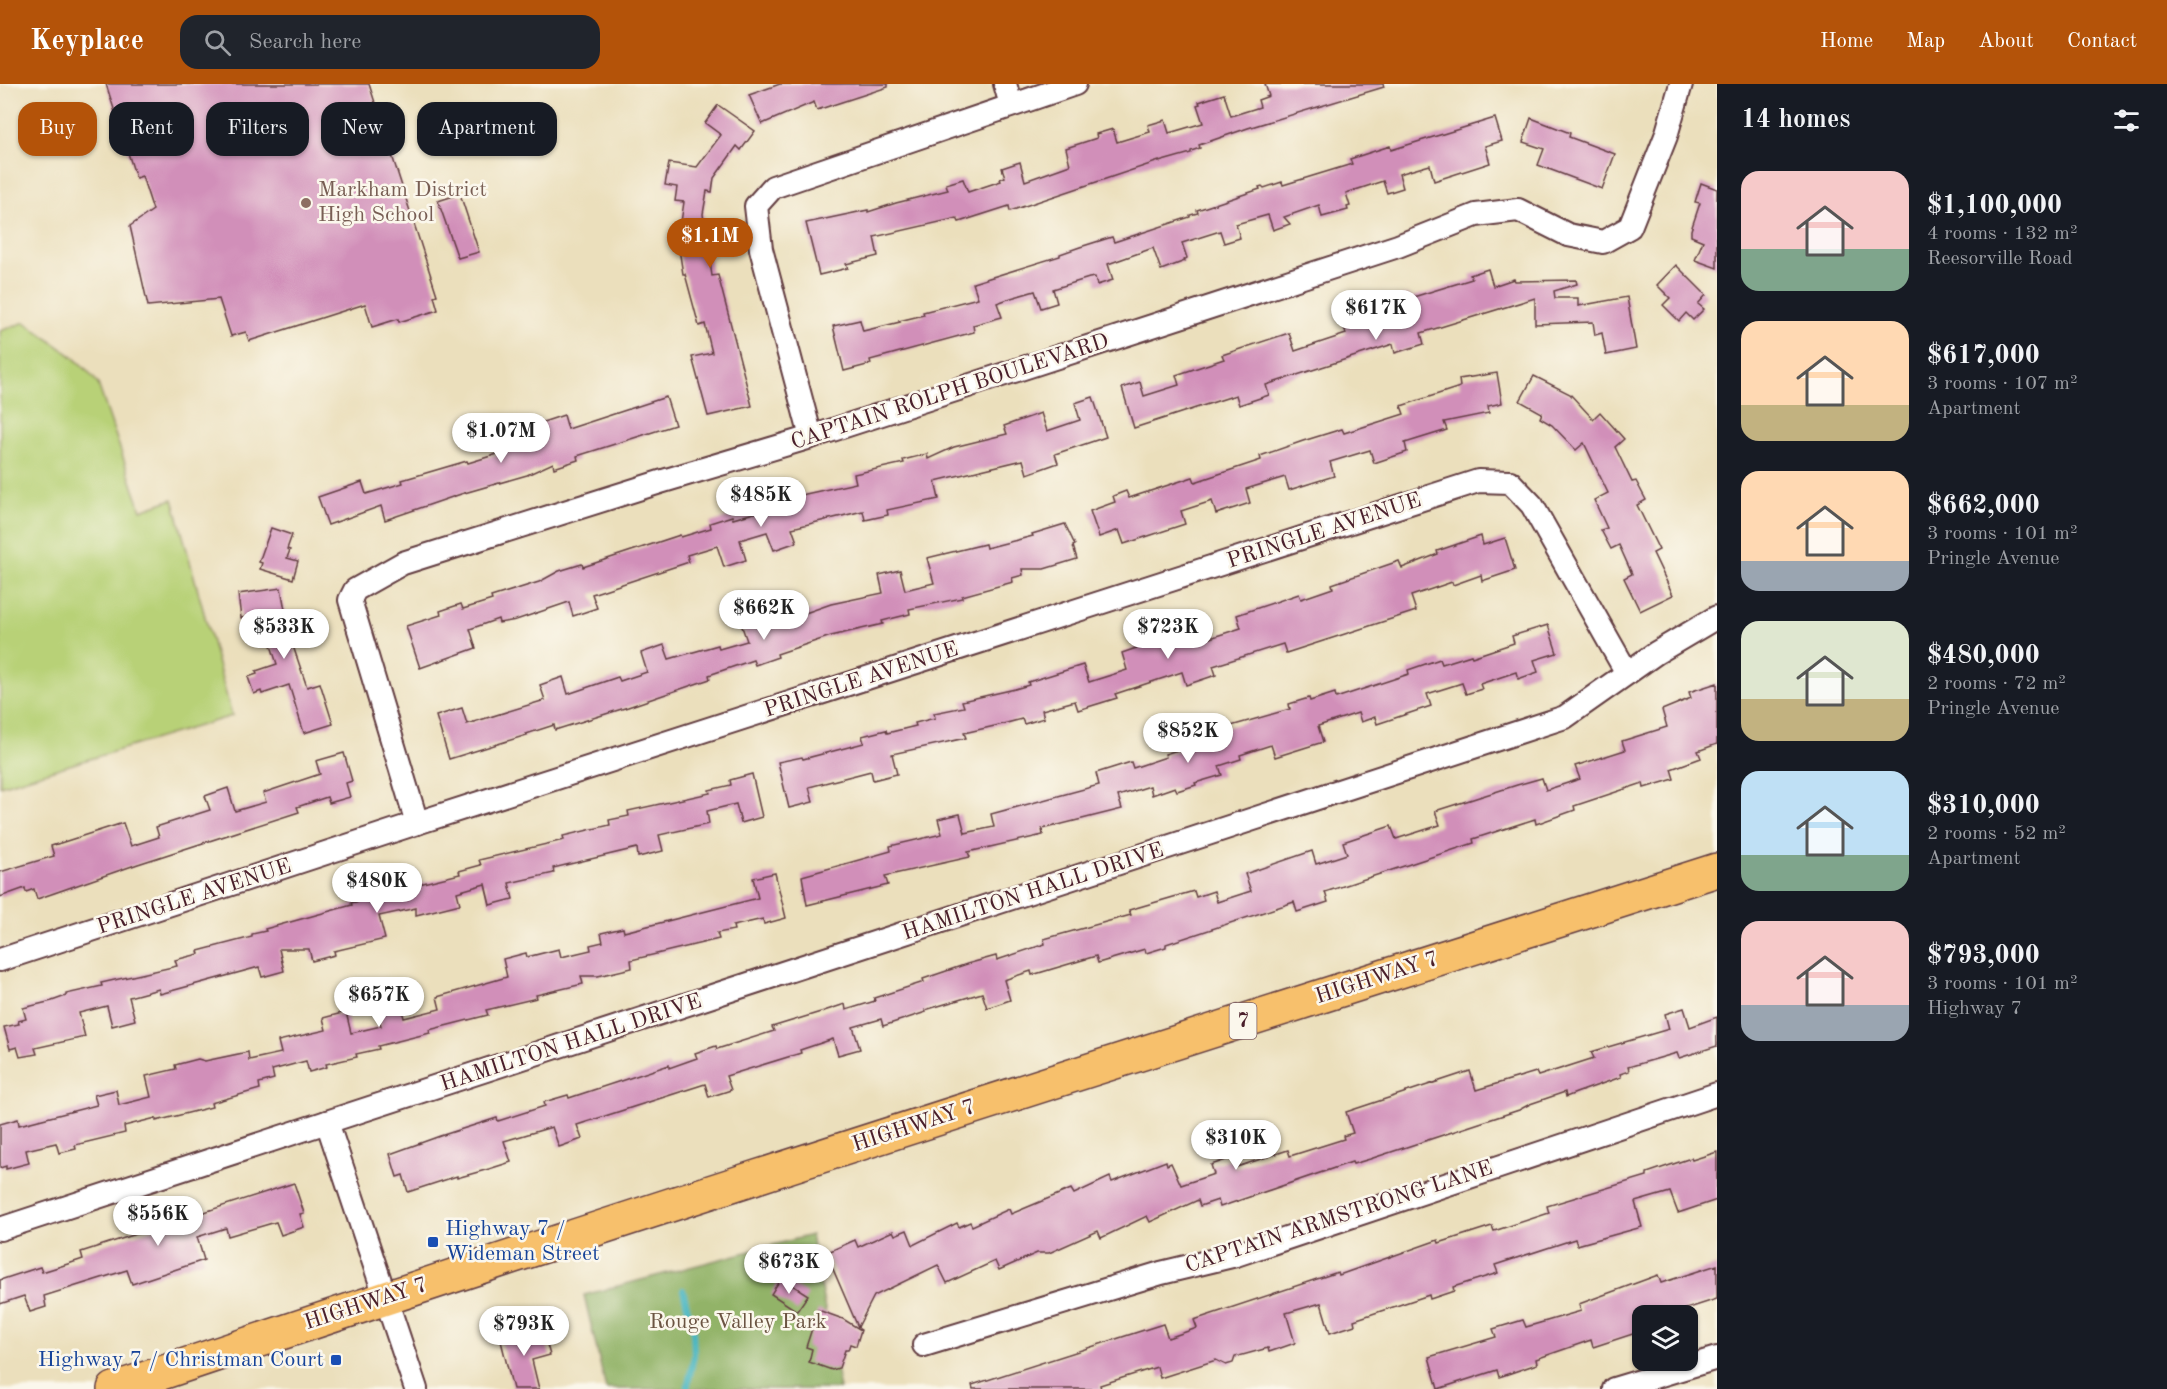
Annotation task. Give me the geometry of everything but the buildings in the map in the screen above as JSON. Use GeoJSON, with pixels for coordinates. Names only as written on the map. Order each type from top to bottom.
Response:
{"type":"FeatureCollection","features":[{"type":"Feature","properties":{"kind":"main road","name":"HIGHWAY 7"},"geometry":{"type":"LineString","coordinates":[[114,1389],[386,1297],[1717,870]]}},
{"type":"Feature","properties":{"kind":"street"},"geometry":{"type":"LineString","coordinates":[[811,437],[761,249],[756,206],[773,187],[1008,94],[1075,84]]}},
{"type":"Feature","properties":{"kind":"street","name":"CAPTAIN ROLPH BOULEVARD"},"geometry":{"type":"LineString","coordinates":[[417,823],[350,600],[355,590],[403,563],[811,437],[1398,246],[1476,215],[1518,210],[1568,235],[1604,242],[1630,227],[1666,136],[1681,84]]}},
{"type":"Feature","properties":{"kind":"street","name":"PRINGLE AVENUE"},"geometry":{"type":"LineString","coordinates":[[0,960],[1478,481],[1510,482],[1532,505],[1627,674]]}},
{"type":"Feature","properties":{"kind":"street","name":"HAMILTON HALL DRIVE"},"geometry":{"type":"LineString","coordinates":[[327,1122],[1565,717],[1656,653],[1717,617]]}},
{"type":"Feature","properties":{"kind":"street","name":"CAPTAIN ARMSTRONG LANE"},"geometry":{"type":"LineString","coordinates":[[924,1345],[1161,1273],[1236,1255],[1717,1094]]}},
{"type":"Feature","properties":{"kind":"street"},"geometry":{"type":"LineString","coordinates":[[0,1229],[327,1122],[416,1389]]}},
{"type":"Feature","properties":{"kind":"street"},"geometry":{"type":"LineString","coordinates":[[1614,1389],[1717,1358]]}},
{"type":"Feature","properties":{"kind":"green space"},"geometry":{"type":"Polygon","coordinates":[[[25,322],[74,358],[98,384],[141,510],[173,499],[232,716],[0,786],[0,331],[25,322]]]}},
{"type":"Feature","properties":{"kind":"green space","name":"Rouge Valley Park"},"geometry":{"type":"Polygon","coordinates":[[[811,1235],[840,1389],[606,1389],[584,1295],[811,1235]]]}},
{"type":"Feature","properties":{"kind":"waterway"},"geometry":{"type":"LineString","coordinates":[[683,1290],[693,1330],[694,1356],[687,1389]]}},
{"type":"Feature","properties":{"kind":"place","name":"Markham District High School"},"geometry":{"type":"Point","coordinates":[306,203]}},
{"type":"Feature","properties":{"kind":"place","name":"Highway 7 / Wideman Street"},"geometry":{"type":"Point","coordinates":[433,1242]}},
{"type":"Feature","properties":{"kind":"place","name":"Highway 7 / Christman Court"},"geometry":{"type":"Point","coordinates":[336,1360]}}]}
